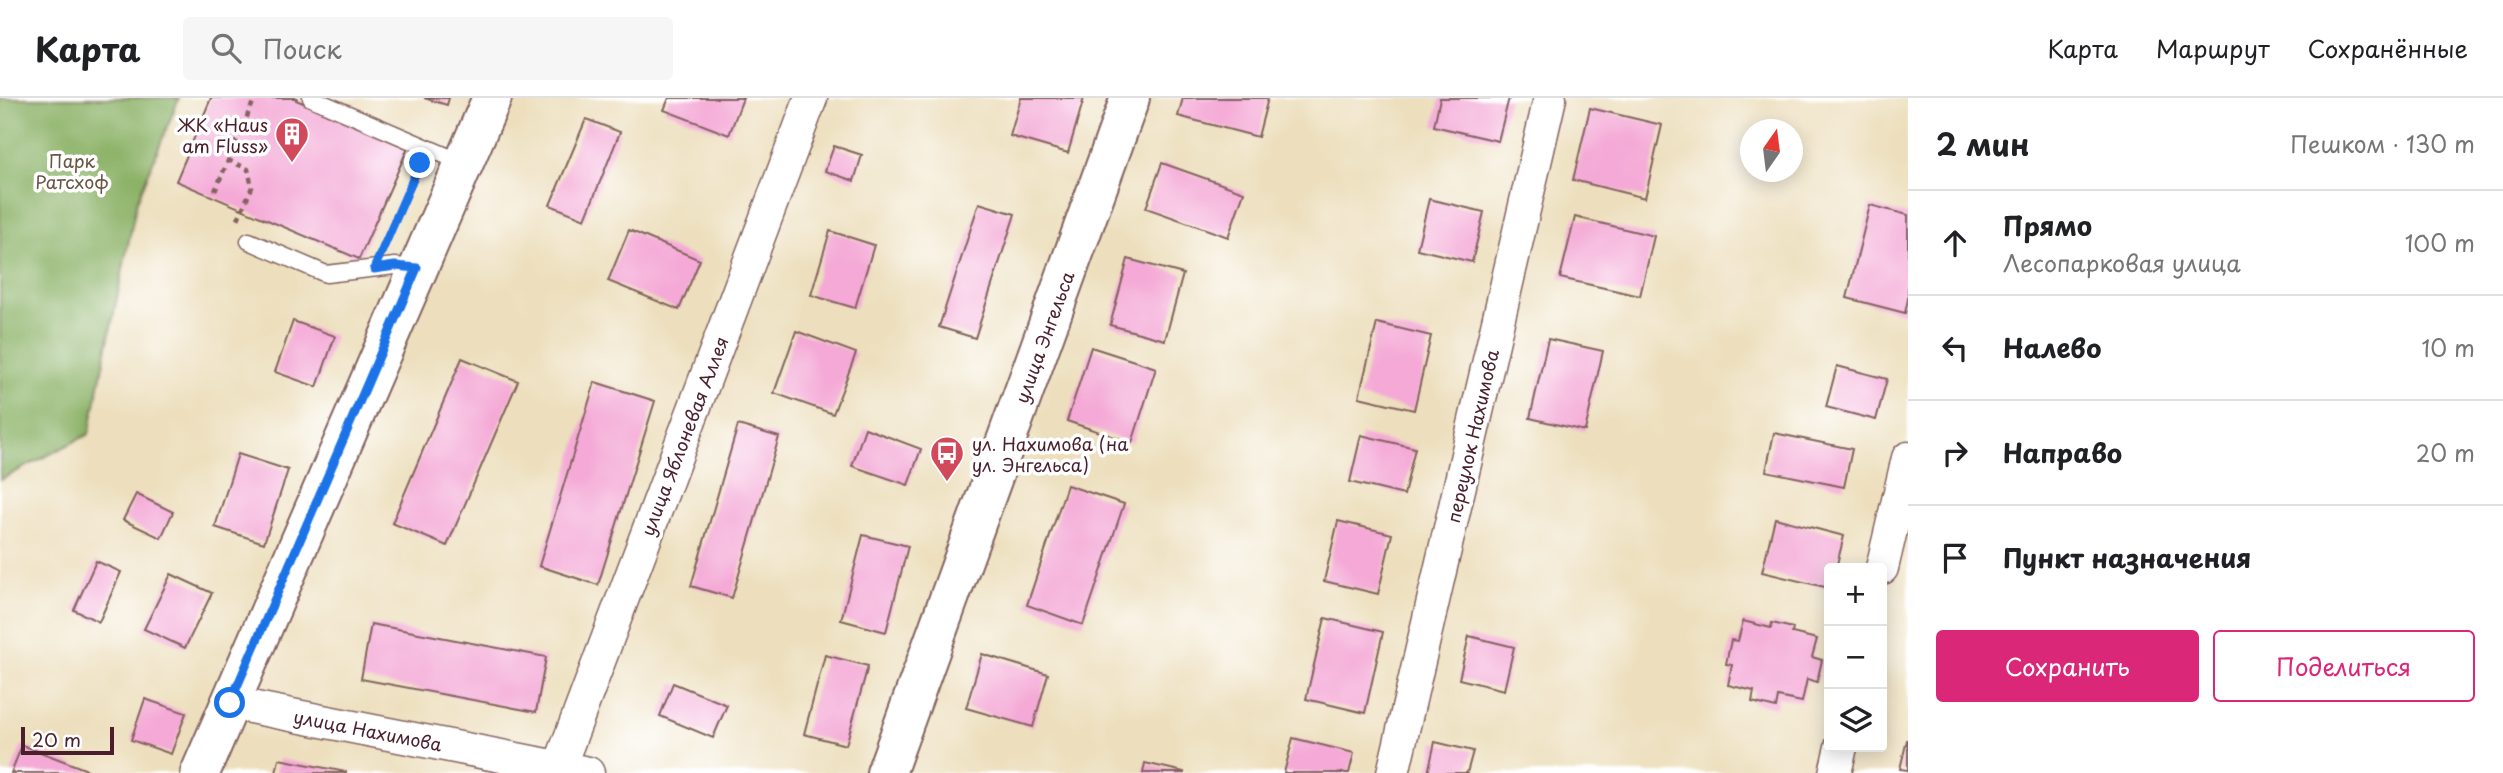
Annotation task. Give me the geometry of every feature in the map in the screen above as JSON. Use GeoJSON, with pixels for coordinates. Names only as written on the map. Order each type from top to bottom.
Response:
{"type":"FeatureCollection","features":[{"type":"Feature","properties":{"kind":"street"},"geometry":{"type":"LineString","coordinates":[[200,773],[492,98]]}},
{"type":"Feature","properties":{"kind":"street","name":"улица Яблоневая Аллея"},"geometry":{"type":"LineString","coordinates":[[568,771],[811,98]]}},
{"type":"Feature","properties":{"kind":"street","name":"улица Энгельса"},"geometry":{"type":"LineString","coordinates":[[886,773],[1130,98]]}},
{"type":"Feature","properties":{"kind":"street","name":"переулок Нахимова"},"geometry":{"type":"LineString","coordinates":[[1393,773],[1550,98]]}},
{"type":"Feature","properties":{"kind":"street"},"geometry":{"type":"LineString","coordinates":[[1883,563],[1903,497],[1908,458]]}},
{"type":"Feature","properties":{"kind":"street","name":"улица Нахимова"},"geometry":{"type":"LineString","coordinates":[[230,703],[568,771]]}},
{"type":"Feature","properties":{"kind":"street"},"geometry":{"type":"LineString","coordinates":[[1835,773],[1840,752]]}},
{"type":"Feature","properties":{"kind":"lane"},"geometry":{"type":"LineString","coordinates":[[310,98],[463,163]]}},
{"type":"Feature","properties":{"kind":"lane"},"geometry":{"type":"LineString","coordinates":[[249,240],[326,274],[395,266],[417,268]]}},
{"type":"Feature","properties":{"kind":"path"},"geometry":{"type":"LineString","coordinates":[[215,191],[255,98]]}},
{"type":"Feature","properties":{"kind":"path"},"geometry":{"type":"LineString","coordinates":[[374,269],[426,148]]}},
{"type":"Feature","properties":{"kind":"path"},"geometry":{"type":"LineString","coordinates":[[229,160],[248,169],[252,187],[242,209]]}},
{"type":"Feature","properties":{"kind":"green space","name":"Парк Ратсхоф"},"geometry":{"type":"Polygon","coordinates":[[[0,98],[179,98],[137,201],[89,434],[0,480],[0,98]]]}},
{"type":"Feature","properties":{"kind":"building","name":"ЖК «Haus am Fluss»"},"geometry":{"type":"Polygon","coordinates":[[[211,98],[297,98],[296,100],[408,148],[359,259],[176,181],[211,98]]]}},
{"type":"Feature","properties":{"kind":"building"},"geometry":{"type":"Polygon","coordinates":[[[424,98],[449,98],[447,105],[424,98]]]}},
{"type":"Feature","properties":{"kind":"building"},"geometry":{"type":"Polygon","coordinates":[[[669,98],[743,98],[729,135],[664,110],[669,98]]]}},
{"type":"Feature","properties":{"kind":"building"},"geometry":{"type":"Polygon","coordinates":[[[1021,98],[1084,98],[1068,153],[1010,136],[1021,98]]]}},
{"type":"Feature","properties":{"kind":"building"},"geometry":{"type":"Polygon","coordinates":[[[1183,98],[1268,98],[1258,137],[1178,116],[1183,98]]]}},
{"type":"Feature","properties":{"kind":"building"},"geometry":{"type":"Polygon","coordinates":[[[1440,98],[1509,98],[1498,141],[1434,126],[1440,98]]]}},
{"type":"Feature","properties":{"kind":"building"},"geometry":{"type":"Polygon","coordinates":[[[1590,108],[1662,125],[1645,198],[1573,180],[1590,108]]]}},
{"type":"Feature","properties":{"kind":"building"},"geometry":{"type":"Polygon","coordinates":[[[586,119],[620,132],[585,219],[550,205],[586,119]]]}},
{"type":"Feature","properties":{"kind":"building"},"geometry":{"type":"Polygon","coordinates":[[[834,146],[862,155],[854,181],[825,171],[834,146]]]}},
{"type":"Feature","properties":{"kind":"building"},"geometry":{"type":"Polygon","coordinates":[[[1162,163],[1244,192],[1228,237],[1146,208],[1162,163]]]}},
{"type":"Feature","properties":{"kind":"building"},"geometry":{"type":"Polygon","coordinates":[[[1429,199],[1484,212],[1472,262],[1417,249],[1429,199]]]}},
{"type":"Feature","properties":{"kind":"building"},"geometry":{"type":"Polygon","coordinates":[[[979,203],[1015,214],[975,338],[939,327],[979,203]]]}},
{"type":"Feature","properties":{"kind":"building"},"geometry":{"type":"Polygon","coordinates":[[[1870,205],[1908,215],[1908,299],[1905,313],[1847,298],[1870,205]]]}},
{"type":"Feature","properties":{"kind":"building"},"geometry":{"type":"Polygon","coordinates":[[[1575,217],[1654,236],[1640,296],[1560,278],[1575,217]]]}},
{"type":"Feature","properties":{"kind":"building"},"geometry":{"type":"Polygon","coordinates":[[[629,230],[700,260],[679,310],[608,281],[629,230]]]}},
{"type":"Feature","properties":{"kind":"building"},"geometry":{"type":"Polygon","coordinates":[[[830,231],[874,245],[855,308],[811,295],[830,231]]]}},
{"type":"Feature","properties":{"kind":"building"},"geometry":{"type":"Polygon","coordinates":[[[1128,259],[1183,274],[1165,340],[1110,325],[1128,259]]]}},
{"type":"Feature","properties":{"kind":"building"},"geometry":{"type":"Polygon","coordinates":[[[293,321],[335,336],[317,387],[275,372],[293,321]]]}},
{"type":"Feature","properties":{"kind":"building"},"geometry":{"type":"Polygon","coordinates":[[[1377,323],[1431,336],[1414,410],[1359,397],[1377,323]]]}},
{"type":"Feature","properties":{"kind":"building"},"geometry":{"type":"Polygon","coordinates":[[[796,331],[856,353],[833,414],[774,393],[796,331]]]}},
{"type":"Feature","properties":{"kind":"building"},"geometry":{"type":"Polygon","coordinates":[[[1548,339],[1603,351],[1585,431],[1530,418],[1548,339]]]}},
{"type":"Feature","properties":{"kind":"building"},"geometry":{"type":"Polygon","coordinates":[[[1091,347],[1156,368],[1132,443],[1067,421],[1091,347]]]}},
{"type":"Feature","properties":{"kind":"building"},"geometry":{"type":"Polygon","coordinates":[[[462,358],[518,381],[447,546],[392,523],[462,358]]]}},
{"type":"Feature","properties":{"kind":"building"},"geometry":{"type":"Polygon","coordinates":[[[1837,366],[1887,379],[1876,420],[1826,407],[1837,366]]]}},
{"type":"Feature","properties":{"kind":"building"},"geometry":{"type":"Polygon","coordinates":[[[595,382],[655,401],[598,585],[539,566],[595,382]]]}},
{"type":"Feature","properties":{"kind":"building"},"geometry":{"type":"Polygon","coordinates":[[[738,425],[779,437],[732,598],[691,586],[738,425]]]}},
{"type":"Feature","properties":{"kind":"building"},"geometry":{"type":"Polygon","coordinates":[[[865,428],[921,449],[908,485],[852,466],[865,428]]]}},
{"type":"Feature","properties":{"kind":"building"},"geometry":{"type":"Polygon","coordinates":[[[1774,433],[1852,449],[1844,487],[1766,471],[1774,433]]]}},
{"type":"Feature","properties":{"kind":"building"},"geometry":{"type":"Polygon","coordinates":[[[1361,435],[1415,448],[1404,495],[1350,482],[1361,435]]]}},
{"type":"Feature","properties":{"kind":"building"},"geometry":{"type":"Polygon","coordinates":[[[238,454],[288,470],[264,543],[215,527],[238,454]]]}},
{"type":"Feature","properties":{"kind":"building"},"geometry":{"type":"Polygon","coordinates":[[[1067,485],[1124,504],[1083,625],[1027,605],[1067,485]]]}},
{"type":"Feature","properties":{"kind":"building"},"geometry":{"type":"Polygon","coordinates":[[[136,494],[173,512],[161,538],[123,520],[136,494]]]}},
{"type":"Feature","properties":{"kind":"building"},"geometry":{"type":"Polygon","coordinates":[[[1775,518],[1844,536],[1837,563],[1824,563],[1824,587],[1762,572],[1775,518]]]}},
{"type":"Feature","properties":{"kind":"building"},"geometry":{"type":"Polygon","coordinates":[[[1338,521],[1392,534],[1378,594],[1324,581],[1338,521]]]}},
{"type":"Feature","properties":{"kind":"building"},"geometry":{"type":"Polygon","coordinates":[[[863,535],[908,546],[886,632],[841,620],[863,535]]]}},
{"type":"Feature","properties":{"kind":"building"},"geometry":{"type":"Polygon","coordinates":[[[96,561],[121,572],[99,622],[74,610],[96,561]]]}},
{"type":"Feature","properties":{"kind":"building"},"geometry":{"type":"Polygon","coordinates":[[[171,574],[212,593],[185,648],[144,629],[171,574]]]}},
{"type":"Feature","properties":{"kind":"building"},"geometry":{"type":"Polygon","coordinates":[[[1325,618],[1383,632],[1365,713],[1306,699],[1325,618]]]}},
{"type":"Feature","properties":{"kind":"building"},"geometry":{"type":"Polygon","coordinates":[[[1743,621],[1771,628],[1772,623],[1793,628],[1792,633],[1817,639],[1812,657],[1822,660],[1817,682],[1807,679],[1802,702],[1778,697],[1776,708],[1752,702],[1754,691],[1728,685],[1732,665],[1726,664],[1731,640],[1738,641],[1743,621]]]}},
{"type":"Feature","properties":{"kind":"building"},"geometry":{"type":"Polygon","coordinates":[[[371,624],[546,657],[536,712],[361,679],[371,624]]]}},
{"type":"Feature","properties":{"kind":"building"},"geometry":{"type":"Polygon","coordinates":[[[1469,636],[1514,647],[1504,690],[1459,679],[1469,636]]]}},
{"type":"Feature","properties":{"kind":"building"},"geometry":{"type":"Polygon","coordinates":[[[982,654],[1048,674],[1033,727],[966,708],[982,654]]]}},
{"type":"Feature","properties":{"kind":"building"},"geometry":{"type":"Polygon","coordinates":[[[825,655],[868,666],[846,745],[804,734],[825,655]]]}},
{"type":"Feature","properties":{"kind":"building"},"geometry":{"type":"Polygon","coordinates":[[[673,683],[727,705],[713,738],[660,716],[673,683]]]}},
{"type":"Feature","properties":{"kind":"building"},"geometry":{"type":"Polygon","coordinates":[[[145,699],[186,713],[171,754],[131,740],[145,699]]]}},
{"type":"Feature","properties":{"kind":"building"},"geometry":{"type":"Polygon","coordinates":[[[1293,738],[1354,753],[1349,773],[1284,773],[1293,738]]]}},
{"type":"Feature","properties":{"kind":"building"},"geometry":{"type":"Polygon","coordinates":[[[1908,740],[1908,770],[1900,769],[1908,740]]]}},
{"type":"Feature","properties":{"kind":"building"},"geometry":{"type":"Polygon","coordinates":[[[1435,742],[1473,751],[1467,773],[1428,773],[1435,742]]]}},
{"type":"Feature","properties":{"kind":"building"},"geometry":{"type":"Polygon","coordinates":[[[22,745],[95,773],[11,773],[22,745]]]}},
{"type":"Feature","properties":{"kind":"building"},"geometry":{"type":"Polygon","coordinates":[[[279,759],[346,772],[346,773],[276,773],[279,759]]]}},
{"type":"Feature","properties":{"kind":"building"},"geometry":{"type":"Polygon","coordinates":[[[1145,763],[1184,772],[1184,773],[1143,773],[1145,763]]]}},
{"type":"Feature","properties":{"kind":"place","name":"ЖК «Haus am Fluss»"},"geometry":{"type":"Point","coordinates":[292,164]}},
{"type":"Feature","properties":{"kind":"place","name":"ул. Нахимова (на ул. Энгельса)"},"geometry":{"type":"Point","coordinates":[947,483]}},
{"type":"Feature","properties":{"kind":"route"},"geometry":{"type":"LineString","coordinates":[[230,703],[417,268],[395,266],[374,269],[420,163]]}}]}
